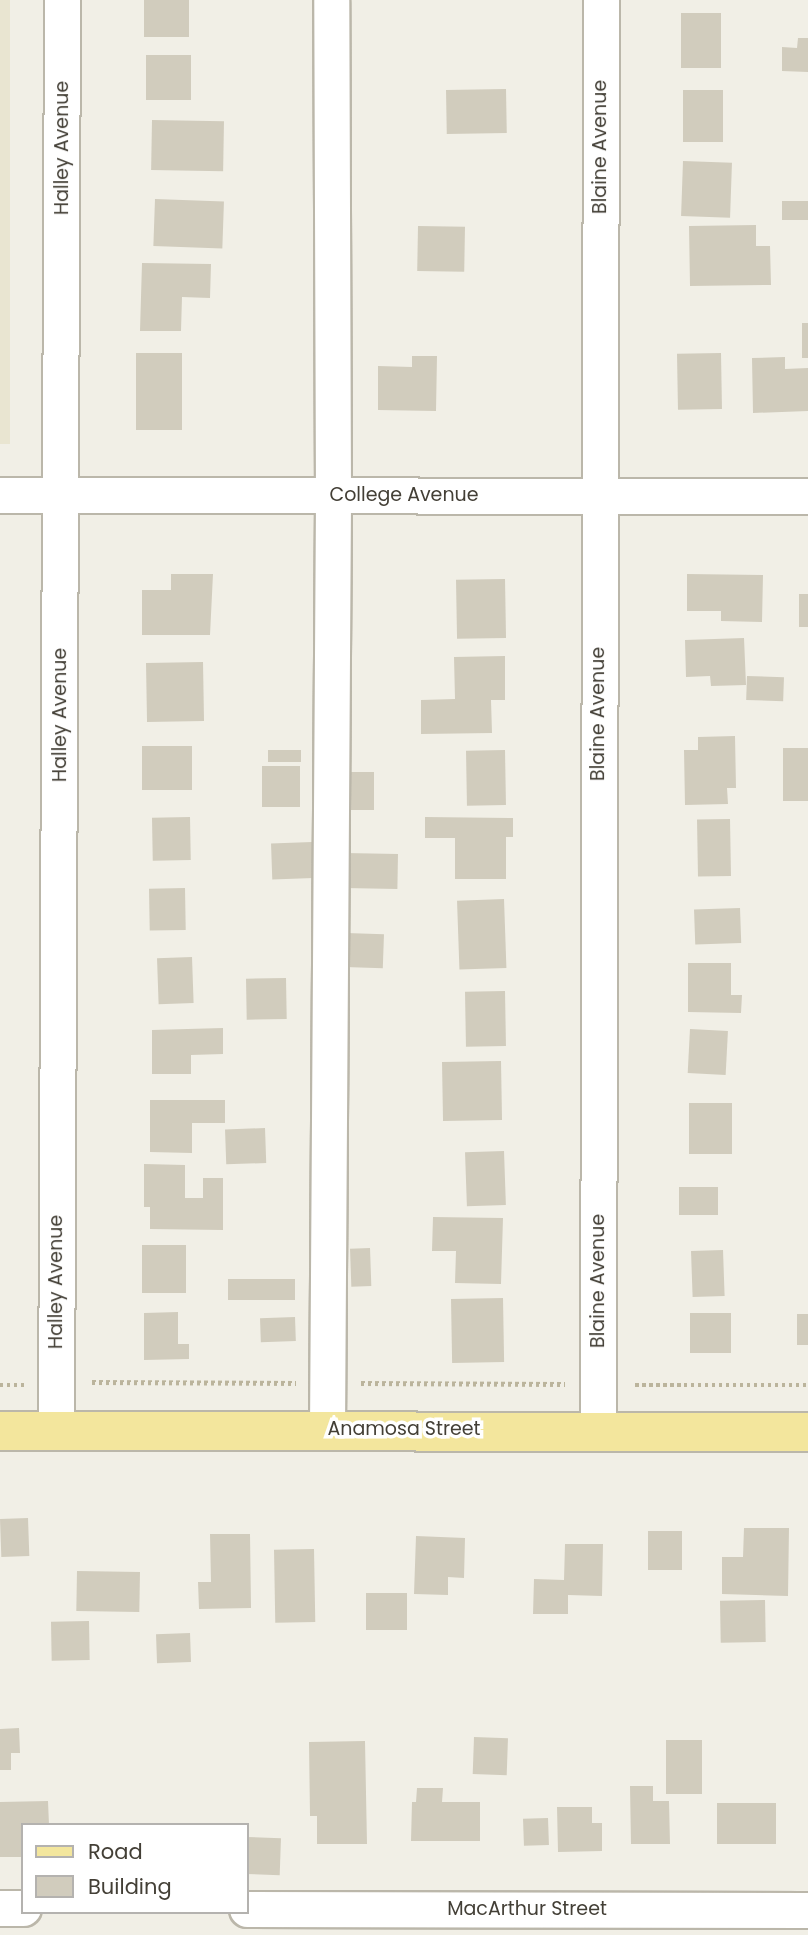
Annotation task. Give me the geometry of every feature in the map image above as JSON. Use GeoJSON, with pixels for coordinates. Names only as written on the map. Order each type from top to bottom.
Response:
{"type":"FeatureCollection","features":[{"type":"Feature","properties":{"kind":"main road","name":"Anamosa Street"},"geometry":{"type":"LineString","coordinates":[[0,1431],[598,1429],[808,1432]]}},
{"type":"Feature","properties":{"kind":"street","name":"Halley Avenue"},"geometry":{"type":"LineString","coordinates":[[55,1431],[62,0]]}},
{"type":"Feature","properties":{"kind":"street"},"geometry":{"type":"LineString","coordinates":[[327,1430],[333,495],[331,0]]}},
{"type":"Feature","properties":{"kind":"street","name":"Blaine Avenue"},"geometry":{"type":"LineString","coordinates":[[598,1429],[600,0]]}},
{"type":"Feature","properties":{"kind":"street","name":"College Avenue"},"geometry":{"type":"LineString","coordinates":[[0,495],[808,496]]}},
{"type":"Feature","properties":{"kind":"street"},"geometry":{"type":"LineString","coordinates":[[0,1908],[21,1908]]}},
{"type":"Feature","properties":{"kind":"street","name":"MacArthur Street"},"geometry":{"type":"LineString","coordinates":[[248,1909],[808,1910]]}},
{"type":"Feature","properties":{"kind":"path"},"geometry":{"type":"LineString","coordinates":[[0,1385],[25,1385]]}},
{"type":"Feature","properties":{"kind":"path"},"geometry":{"type":"LineString","coordinates":[[635,1385],[808,1385]]}},
{"type":"Feature","properties":{"kind":"shaded area"},"geometry":{"type":"Polygon","coordinates":[[[0,0],[10,0],[10,444],[0,444],[0,0]]]}},
{"type":"Feature","properties":{"kind":"building"},"geometry":{"type":"Polygon","coordinates":[[[144,0],[189,0],[189,37],[144,37],[144,0]]]}},
{"type":"Feature","properties":{"kind":"building"},"geometry":{"type":"Polygon","coordinates":[[[681,13],[721,13],[721,68],[681,68],[681,13]]]}},
{"type":"Feature","properties":{"kind":"building"},"geometry":{"type":"Polygon","coordinates":[[[798,38],[808,38],[808,72],[782,71],[782,47],[797,48],[798,38]]]}},
{"type":"Feature","properties":{"kind":"building"},"geometry":{"type":"Polygon","coordinates":[[[146,55],[191,55],[191,100],[146,100],[146,55]]]}},
{"type":"Feature","properties":{"kind":"building"},"geometry":{"type":"Polygon","coordinates":[[[506,89],[507,133],[447,134],[446,90],[506,89]]]}},
{"type":"Feature","properties":{"kind":"building"},"geometry":{"type":"Polygon","coordinates":[[[683,90],[723,90],[723,142],[683,142],[683,90]]]}},
{"type":"Feature","properties":{"kind":"building"},"geometry":{"type":"Polygon","coordinates":[[[152,120],[224,121],[223,171],[151,170],[152,120]]]}},
{"type":"Feature","properties":{"kind":"building"},"geometry":{"type":"Polygon","coordinates":[[[683,161],[732,163],[730,218],[681,216],[683,161]]]}},
{"type":"Feature","properties":{"kind":"building"},"geometry":{"type":"Polygon","coordinates":[[[155,199],[224,201],[222,248],[153,246],[155,199]]]}},
{"type":"Feature","properties":{"kind":"building"},"geometry":{"type":"Polygon","coordinates":[[[782,201],[808,201],[808,220],[782,220],[782,201]]]}},
{"type":"Feature","properties":{"kind":"building"},"geometry":{"type":"Polygon","coordinates":[[[756,225],[756,246],[770,246],[771,285],[690,286],[689,226],[756,225]]]}},
{"type":"Feature","properties":{"kind":"building"},"geometry":{"type":"Polygon","coordinates":[[[418,226],[465,227],[464,272],[417,271],[418,226]]]}},
{"type":"Feature","properties":{"kind":"building"},"geometry":{"type":"Polygon","coordinates":[[[142,263],[211,264],[210,298],[182,297],[181,331],[140,331],[142,263]]]}},
{"type":"Feature","properties":{"kind":"building"},"geometry":{"type":"Polygon","coordinates":[[[802,323],[808,323],[808,358],[802,358],[802,323]]]}},
{"type":"Feature","properties":{"kind":"building"},"geometry":{"type":"Polygon","coordinates":[[[136,353],[182,353],[182,430],[136,430],[136,353]]]}},
{"type":"Feature","properties":{"kind":"building"},"geometry":{"type":"Polygon","coordinates":[[[721,353],[722,409],[678,410],[677,354],[721,353]]]}},
{"type":"Feature","properties":{"kind":"building"},"geometry":{"type":"Polygon","coordinates":[[[412,356],[437,356],[436,411],[378,410],[378,366],[412,367],[412,356]]]}},
{"type":"Feature","properties":{"kind":"building"},"geometry":{"type":"Polygon","coordinates":[[[785,357],[785,369],[808,368],[808,411],[753,413],[752,358],[785,357]]]}},
{"type":"Feature","properties":{"kind":"building"},"geometry":{"type":"Polygon","coordinates":[[[171,574],[213,574],[210,635],[142,635],[142,590],[171,590],[171,574]]]}},
{"type":"Feature","properties":{"kind":"building"},"geometry":{"type":"Polygon","coordinates":[[[687,574],[763,575],[762,622],[721,621],[721,611],[687,611],[687,574]]]}},
{"type":"Feature","properties":{"kind":"building"},"geometry":{"type":"Polygon","coordinates":[[[505,579],[506,638],[457,639],[456,580],[505,579]]]}},
{"type":"Feature","properties":{"kind":"building"},"geometry":{"type":"Polygon","coordinates":[[[799,594],[808,594],[808,627],[799,627],[799,594]]]}},
{"type":"Feature","properties":{"kind":"building"},"geometry":{"type":"Polygon","coordinates":[[[744,638],[746,685],[711,686],[710,676],[686,677],[685,640],[744,638]]]}},
{"type":"Feature","properties":{"kind":"building"},"geometry":{"type":"Polygon","coordinates":[[[505,656],[505,700],[491,700],[492,733],[421,734],[421,700],[455,699],[454,657],[505,656]]]}},
{"type":"Feature","properties":{"kind":"building"},"geometry":{"type":"Polygon","coordinates":[[[203,662],[204,721],[147,722],[146,663],[203,662]]]}},
{"type":"Feature","properties":{"kind":"building"},"geometry":{"type":"Polygon","coordinates":[[[747,676],[784,677],[783,701],[746,700],[747,676]]]}},
{"type":"Feature","properties":{"kind":"building"},"geometry":{"type":"Polygon","coordinates":[[[735,736],[736,788],[727,788],[728,804],[685,805],[684,750],[698,750],[698,737],[735,736]]]}},
{"type":"Feature","properties":{"kind":"building"},"geometry":{"type":"Polygon","coordinates":[[[142,746],[192,746],[192,790],[142,790],[142,746]]]}},
{"type":"Feature","properties":{"kind":"building"},"geometry":{"type":"Polygon","coordinates":[[[783,748],[808,748],[808,801],[783,801],[783,748]]]}},
{"type":"Feature","properties":{"kind":"building"},"geometry":{"type":"Polygon","coordinates":[[[268,750],[301,750],[301,762],[268,762],[268,750]]]}},
{"type":"Feature","properties":{"kind":"building"},"geometry":{"type":"Polygon","coordinates":[[[505,750],[506,805],[467,806],[466,751],[505,750]]]}},
{"type":"Feature","properties":{"kind":"building"},"geometry":{"type":"Polygon","coordinates":[[[262,766],[300,766],[300,807],[262,807],[262,766]]]}},
{"type":"Feature","properties":{"kind":"building"},"geometry":{"type":"Polygon","coordinates":[[[343,772],[374,772],[374,810],[343,810],[343,772]]]}},
{"type":"Feature","properties":{"kind":"building"},"geometry":{"type":"Polygon","coordinates":[[[190,817],[191,860],[153,861],[152,818],[190,817]]]}},
{"type":"Feature","properties":{"kind":"building"},"geometry":{"type":"Polygon","coordinates":[[[425,817],[513,818],[513,837],[506,837],[506,879],[455,879],[455,838],[425,838],[425,817]]]}},
{"type":"Feature","properties":{"kind":"building"},"geometry":{"type":"Polygon","coordinates":[[[730,819],[731,876],[698,877],[697,820],[730,819]]]}},
{"type":"Feature","properties":{"kind":"building"},"geometry":{"type":"Polygon","coordinates":[[[312,842],[313,878],[272,879],[271,843],[312,842]]]}},
{"type":"Feature","properties":{"kind":"building"},"geometry":{"type":"Polygon","coordinates":[[[345,853],[398,854],[397,889],[344,888],[345,853]]]}},
{"type":"Feature","properties":{"kind":"building"},"geometry":{"type":"Polygon","coordinates":[[[185,888],[186,930],[150,931],[149,889],[185,888]]]}},
{"type":"Feature","properties":{"kind":"building"},"geometry":{"type":"Polygon","coordinates":[[[504,899],[506,968],[459,970],[457,901],[504,899]]]}},
{"type":"Feature","properties":{"kind":"building"},"geometry":{"type":"Polygon","coordinates":[[[740,908],[741,943],[695,945],[694,910],[740,908]]]}},
{"type":"Feature","properties":{"kind":"building"},"geometry":{"type":"Polygon","coordinates":[[[346,933],[384,934],[383,968],[345,967],[346,933]]]}},
{"type":"Feature","properties":{"kind":"building"},"geometry":{"type":"Polygon","coordinates":[[[192,957],[194,1003],[159,1004],[157,958],[192,957]]]}},
{"type":"Feature","properties":{"kind":"building"},"geometry":{"type":"Polygon","coordinates":[[[688,963],[731,963],[731,995],[742,995],[741,1013],[688,1012],[688,963]]]}},
{"type":"Feature","properties":{"kind":"building"},"geometry":{"type":"Polygon","coordinates":[[[286,978],[287,1019],[247,1020],[246,979],[286,978]]]}},
{"type":"Feature","properties":{"kind":"building"},"geometry":{"type":"Polygon","coordinates":[[[505,991],[506,1046],[466,1047],[465,992],[505,991]]]}},
{"type":"Feature","properties":{"kind":"building"},"geometry":{"type":"Polygon","coordinates":[[[223,1028],[223,1054],[191,1055],[191,1074],[152,1074],[152,1030],[223,1028]]]}},
{"type":"Feature","properties":{"kind":"building"},"geometry":{"type":"Polygon","coordinates":[[[690,1029],[728,1031],[726,1075],[688,1073],[690,1029]]]}},
{"type":"Feature","properties":{"kind":"building"},"geometry":{"type":"Polygon","coordinates":[[[501,1061],[502,1120],[443,1121],[442,1062],[501,1061]]]}},
{"type":"Feature","properties":{"kind":"building"},"geometry":{"type":"Polygon","coordinates":[[[150,1100],[225,1100],[225,1123],[192,1123],[192,1153],[150,1152],[150,1100]]]}},
{"type":"Feature","properties":{"kind":"building"},"geometry":{"type":"Polygon","coordinates":[[[689,1103],[732,1103],[732,1154],[689,1154],[689,1103]]]}},
{"type":"Feature","properties":{"kind":"building"},"geometry":{"type":"Polygon","coordinates":[[[265,1128],[266,1163],[226,1164],[225,1129],[265,1128]]]}},
{"type":"Feature","properties":{"kind":"building"},"geometry":{"type":"Polygon","coordinates":[[[504,1151],[506,1205],[467,1206],[465,1152],[504,1151]]]}},
{"type":"Feature","properties":{"kind":"building"},"geometry":{"type":"Polygon","coordinates":[[[144,1164],[185,1165],[185,1198],[203,1198],[203,1178],[223,1178],[223,1230],[150,1229],[150,1207],[144,1207],[144,1164]]]}},
{"type":"Feature","properties":{"kind":"building"},"geometry":{"type":"Polygon","coordinates":[[[679,1187],[718,1187],[718,1215],[679,1215],[679,1187]]]}},
{"type":"Feature","properties":{"kind":"building"},"geometry":{"type":"Polygon","coordinates":[[[433,1217],[503,1218],[501,1284],[455,1283],[456,1251],[432,1251],[433,1217]]]}},
{"type":"Feature","properties":{"kind":"building"},"geometry":{"type":"Polygon","coordinates":[[[142,1245],[186,1245],[186,1293],[142,1293],[142,1245]]]}},
{"type":"Feature","properties":{"kind":"building"},"geometry":{"type":"Polygon","coordinates":[[[370,1248],[371,1286],[351,1287],[350,1249],[370,1248]]]}},
{"type":"Feature","properties":{"kind":"building"},"geometry":{"type":"Polygon","coordinates":[[[723,1250],[725,1296],[693,1297],[691,1251],[723,1250]]]}},
{"type":"Feature","properties":{"kind":"building"},"geometry":{"type":"Polygon","coordinates":[[[228,1279],[295,1279],[295,1300],[228,1300],[228,1279]]]}},
{"type":"Feature","properties":{"kind":"building"},"geometry":{"type":"Polygon","coordinates":[[[503,1298],[504,1362],[452,1363],[451,1299],[503,1298]]]}},
{"type":"Feature","properties":{"kind":"building"},"geometry":{"type":"Polygon","coordinates":[[[178,1312],[178,1344],[189,1344],[189,1359],[144,1360],[144,1313],[178,1312]]]}},
{"type":"Feature","properties":{"kind":"building"},"geometry":{"type":"Polygon","coordinates":[[[690,1313],[731,1313],[731,1353],[690,1353],[690,1313]]]}},
{"type":"Feature","properties":{"kind":"building"},"geometry":{"type":"Polygon","coordinates":[[[797,1314],[808,1314],[808,1345],[797,1345],[797,1314]]]}},
{"type":"Feature","properties":{"kind":"building"},"geometry":{"type":"Polygon","coordinates":[[[295,1317],[296,1341],[261,1342],[260,1318],[295,1317]]]}},
{"type":"Feature","properties":{"kind":"building"},"geometry":{"type":"Polygon","coordinates":[[[28,1518],[29,1556],[1,1557],[0,1519],[28,1518]]]}},
{"type":"Feature","properties":{"kind":"building"},"geometry":{"type":"Polygon","coordinates":[[[744,1528],[789,1528],[788,1596],[722,1594],[722,1557],[743,1557],[744,1528]]]}},
{"type":"Feature","properties":{"kind":"building"},"geometry":{"type":"Polygon","coordinates":[[[648,1531],[682,1531],[682,1570],[648,1570],[648,1531]]]}},
{"type":"Feature","properties":{"kind":"building"},"geometry":{"type":"Polygon","coordinates":[[[210,1534],[250,1534],[251,1608],[199,1609],[198,1582],[211,1582],[210,1534]]]}},
{"type":"Feature","properties":{"kind":"building"},"geometry":{"type":"Polygon","coordinates":[[[416,1536],[465,1538],[464,1578],[448,1577],[448,1595],[414,1594],[416,1536]]]}},
{"type":"Feature","properties":{"kind":"building"},"geometry":{"type":"Polygon","coordinates":[[[565,1544],[603,1544],[602,1596],[568,1595],[568,1614],[533,1614],[534,1579],[564,1580],[565,1544]]]}},
{"type":"Feature","properties":{"kind":"building"},"geometry":{"type":"Polygon","coordinates":[[[314,1549],[315,1622],[275,1623],[274,1550],[314,1549]]]}},
{"type":"Feature","properties":{"kind":"building"},"geometry":{"type":"Polygon","coordinates":[[[77,1571],[140,1572],[139,1612],[76,1611],[77,1571]]]}},
{"type":"Feature","properties":{"kind":"building"},"geometry":{"type":"Polygon","coordinates":[[[366,1593],[407,1593],[407,1630],[366,1630],[366,1593]]]}},
{"type":"Feature","properties":{"kind":"building"},"geometry":{"type":"Polygon","coordinates":[[[765,1600],[766,1642],[721,1643],[720,1601],[765,1600]]]}},
{"type":"Feature","properties":{"kind":"building"},"geometry":{"type":"Polygon","coordinates":[[[89,1621],[90,1660],[52,1661],[51,1622],[89,1621]]]}},
{"type":"Feature","properties":{"kind":"building"},"geometry":{"type":"Polygon","coordinates":[[[190,1633],[191,1662],[157,1663],[156,1634],[190,1633]]]}},
{"type":"Feature","properties":{"kind":"building"},"geometry":{"type":"Polygon","coordinates":[[[19,1728],[20,1753],[11,1753],[11,1770],[0,1770],[0,1729],[19,1728]]]}},
{"type":"Feature","properties":{"kind":"building"},"geometry":{"type":"Polygon","coordinates":[[[474,1737],[508,1738],[507,1775],[473,1774],[474,1737]]]}},
{"type":"Feature","properties":{"kind":"building"},"geometry":{"type":"Polygon","coordinates":[[[666,1740],[702,1740],[702,1794],[666,1794],[666,1740]]]}},
{"type":"Feature","properties":{"kind":"building"},"geometry":{"type":"Polygon","coordinates":[[[365,1741],[367,1844],[317,1844],[317,1816],[310,1816],[309,1742],[365,1741]]]}},
{"type":"Feature","properties":{"kind":"building"},"geometry":{"type":"Polygon","coordinates":[[[630,1786],[653,1786],[653,1801],[669,1801],[670,1844],[631,1844],[630,1786]]]}},
{"type":"Feature","properties":{"kind":"building"},"geometry":{"type":"Polygon","coordinates":[[[417,1788],[443,1788],[442,1802],[480,1802],[480,1841],[411,1841],[412,1802],[416,1802],[417,1788]]]}},
{"type":"Feature","properties":{"kind":"building"},"geometry":{"type":"Polygon","coordinates":[[[48,1801],[49,1823],[21,1823],[21,1857],[0,1857],[0,1802],[48,1801]]]}},
{"type":"Feature","properties":{"kind":"building"},"geometry":{"type":"Polygon","coordinates":[[[717,1803],[776,1803],[776,1844],[717,1844],[717,1803]]]}},
{"type":"Feature","properties":{"kind":"building"},"geometry":{"type":"Polygon","coordinates":[[[557,1807],[592,1807],[592,1823],[602,1823],[602,1851],[558,1852],[557,1807]]]}},
{"type":"Feature","properties":{"kind":"building"},"geometry":{"type":"Polygon","coordinates":[[[548,1818],[549,1845],[524,1846],[523,1819],[548,1818]]]}},
{"type":"Feature","properties":{"kind":"building"},"geometry":{"type":"Polygon","coordinates":[[[248,1837],[281,1838],[280,1875],[248,1874],[248,1837]]]}}]}
